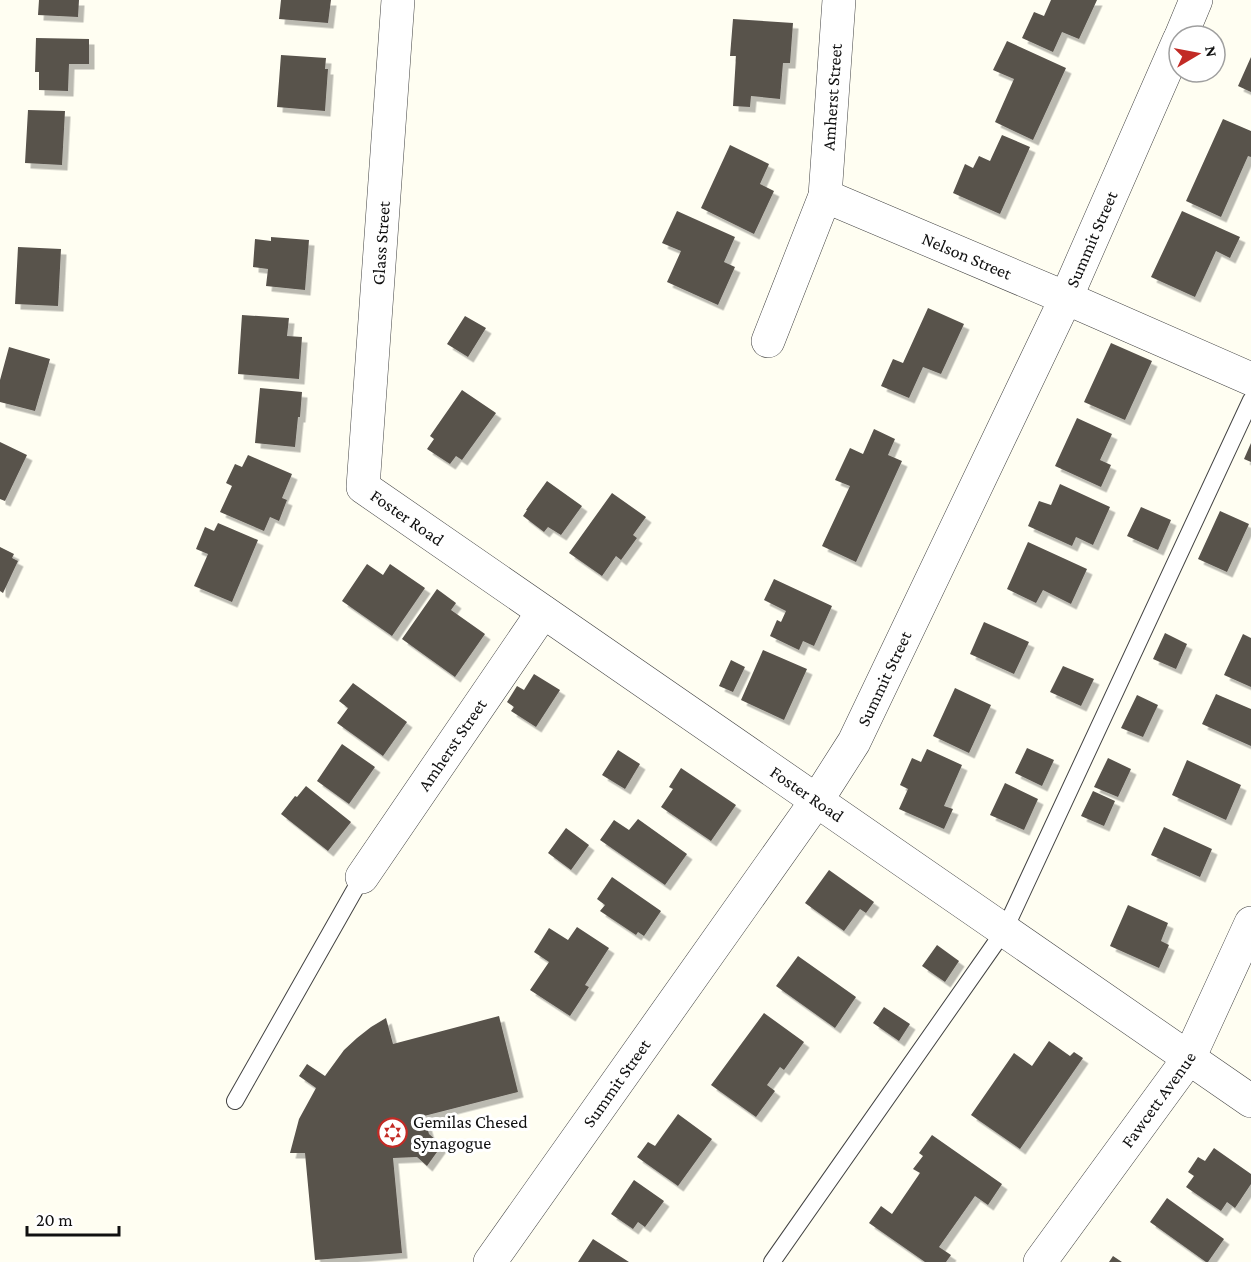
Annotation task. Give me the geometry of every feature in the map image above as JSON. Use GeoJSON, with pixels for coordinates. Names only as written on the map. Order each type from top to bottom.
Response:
{"type":"FeatureCollection","features":[{"type":"Feature","properties":{"kind":"street","name":"Glass Street"},"geometry":{"type":"LineString","coordinates":[[363,487],[398,0]]}},
{"type":"Feature","properties":{"kind":"street","name":"Amherst Street"},"geometry":{"type":"LineString","coordinates":[[825,196],[839,0]]}},
{"type":"Feature","properties":{"kind":"street","name":"Summit Street"},"geometry":{"type":"LineString","coordinates":[[1186,24],[1196,0]]}},
{"type":"Feature","properties":{"kind":"street","name":"Summit Street"},"geometry":{"type":"LineString","coordinates":[[490,1262],[817,800],[854,742],[1066,298],[1167,68]]}},
{"type":"Feature","properties":{"kind":"street","name":"Nelson Street"},"geometry":{"type":"LineString","coordinates":[[825,196],[1251,379]]}},
{"type":"Feature","properties":{"kind":"street"},"geometry":{"type":"LineString","coordinates":[[768,340],[825,196]]}},
{"type":"Feature","properties":{"kind":"street","name":"Foster Road"},"geometry":{"type":"LineString","coordinates":[[363,487],[1251,1101]]}},
{"type":"Feature","properties":{"kind":"street","name":"Amherst Street"},"geometry":{"type":"LineString","coordinates":[[362,877],[543,612]]}},
{"type":"Feature","properties":{"kind":"street","name":"Fawcett Avenue"},"geometry":{"type":"LineString","coordinates":[[1041,1262],[1189,1058],[1251,923]]}},
{"type":"Feature","properties":{"kind":"lane"},"geometry":{"type":"LineString","coordinates":[[772,1262],[1004,931],[1251,400]]}},
{"type":"Feature","properties":{"kind":"lane"},"geometry":{"type":"LineString","coordinates":[[235,1101],[362,877]]}},
{"type":"Feature","properties":{"kind":"building"},"geometry":{"type":"Polygon","coordinates":[[[39,0],[79,0],[78,17],[38,15],[39,0]]]}},
{"type":"Feature","properties":{"kind":"building"},"geometry":{"type":"Polygon","coordinates":[[[281,0],[331,0],[328,23],[279,19],[281,0]]]}},
{"type":"Feature","properties":{"kind":"building"},"geometry":{"type":"Polygon","coordinates":[[[1051,0],[1097,0],[1079,39],[1062,32],[1053,52],[1022,38],[1034,12],[1044,16],[1051,0]]]}},
{"type":"Feature","properties":{"kind":"building"},"geometry":{"type":"Polygon","coordinates":[[[733,19],[793,23],[790,63],[783,63],[780,99],[751,96],[750,107],[733,106],[736,56],[730,56],[733,19]]]}},
{"type":"Feature","properties":{"kind":"building"},"geometry":{"type":"Polygon","coordinates":[[[36,38],[89,39],[89,64],[69,64],[68,91],[39,90],[39,72],[35,72],[36,38]]]}},
{"type":"Feature","properties":{"kind":"building"},"geometry":{"type":"Polygon","coordinates":[[[1007,41],[1066,68],[1033,140],[995,122],[1014,79],[993,70],[1007,41]]]}},
{"type":"Feature","properties":{"kind":"building"},"geometry":{"type":"Polygon","coordinates":[[[281,55],[326,58],[325,69],[328,69],[325,111],[277,107],[281,55]]]}},
{"type":"Feature","properties":{"kind":"building"},"geometry":{"type":"Polygon","coordinates":[[[1251,57],[1251,92],[1238,86],[1251,57]]]}},
{"type":"Feature","properties":{"kind":"building"},"geometry":{"type":"Polygon","coordinates":[[[28,110],[65,111],[62,165],[25,163],[28,110]]]}},
{"type":"Feature","properties":{"kind":"building"},"geometry":{"type":"Polygon","coordinates":[[[1223,119],[1251,131],[1251,157],[1248,156],[1221,217],[1186,201],[1223,119]]]}},
{"type":"Feature","properties":{"kind":"building"},"geometry":{"type":"Polygon","coordinates":[[[1002,135],[1030,147],[1000,214],[953,193],[965,164],[973,168],[979,156],[990,161],[1002,135]]]}},
{"type":"Feature","properties":{"kind":"building"},"geometry":{"type":"Polygon","coordinates":[[[730,145],[769,164],[760,184],[774,191],[754,234],[701,208],[730,145]]]}},
{"type":"Feature","properties":{"kind":"building"},"geometry":{"type":"Polygon","coordinates":[[[677,211],[735,237],[724,262],[735,267],[718,305],[667,282],[681,251],[662,243],[677,211]]]}},
{"type":"Feature","properties":{"kind":"building"},"geometry":{"type":"Polygon","coordinates":[[[1182,211],[1240,237],[1230,258],[1216,251],[1195,297],[1151,277],[1182,211]]]}},
{"type":"Feature","properties":{"kind":"building"},"geometry":{"type":"Polygon","coordinates":[[[271,237],[309,240],[305,290],[266,286],[268,269],[253,267],[255,239],[271,241],[271,237]]]}},
{"type":"Feature","properties":{"kind":"building"},"geometry":{"type":"Polygon","coordinates":[[[18,247],[61,249],[58,306],[15,304],[18,247]]]}},
{"type":"Feature","properties":{"kind":"building"},"geometry":{"type":"Polygon","coordinates":[[[928,308],[964,324],[941,374],[923,367],[909,398],[881,386],[893,359],[903,363],[928,308]]]}},
{"type":"Feature","properties":{"kind":"building"},"geometry":{"type":"Polygon","coordinates":[[[242,315],[289,318],[287,336],[302,337],[299,379],[238,374],[242,315]]]}},
{"type":"Feature","properties":{"kind":"building"},"geometry":{"type":"Polygon","coordinates":[[[465,316],[486,328],[468,357],[447,344],[465,316]]]}},
{"type":"Feature","properties":{"kind":"building"},"geometry":{"type":"Polygon","coordinates":[[[1111,343],[1152,361],[1125,420],[1084,402],[1111,343]]]}},
{"type":"Feature","properties":{"kind":"building"},"geometry":{"type":"Polygon","coordinates":[[[9,347],[50,359],[35,411],[0,402],[0,380],[9,347]]]}},
{"type":"Feature","properties":{"kind":"building"},"geometry":{"type":"Polygon","coordinates":[[[260,388],[302,392],[295,447],[255,443],[260,388]]]}},
{"type":"Feature","properties":{"kind":"building"},"geometry":{"type":"Polygon","coordinates":[[[462,390],[496,413],[462,460],[456,456],[450,464],[427,449],[434,439],[430,436],[462,390]]]}},
{"type":"Feature","properties":{"kind":"building"},"geometry":{"type":"Polygon","coordinates":[[[1077,418],[1112,434],[1100,460],[1111,465],[1101,487],[1055,466],[1077,418]]]}},
{"type":"Feature","properties":{"kind":"building"},"geometry":{"type":"Polygon","coordinates":[[[874,429],[895,439],[888,455],[902,461],[856,562],[822,546],[850,486],[835,480],[850,448],[863,454],[874,429]]]}},
{"type":"Feature","properties":{"kind":"building"},"geometry":{"type":"Polygon","coordinates":[[[0,442],[27,455],[5,501],[0,499],[0,442]]]}},
{"type":"Feature","properties":{"kind":"building"},"geometry":{"type":"Polygon","coordinates":[[[1251,443],[1251,462],[1244,459],[1251,443]]]}},
{"type":"Feature","properties":{"kind":"building"},"geometry":{"type":"Polygon","coordinates":[[[248,455],[292,474],[282,498],[287,500],[279,521],[270,517],[264,531],[220,512],[232,486],[226,483],[235,464],[242,467],[248,455]]]}},
{"type":"Feature","properties":{"kind":"building"},"geometry":{"type":"Polygon","coordinates":[[[547,481],[582,506],[561,535],[548,527],[544,532],[523,516],[547,481]]]}},
{"type":"Feature","properties":{"kind":"building"},"geometry":{"type":"Polygon","coordinates":[[[1060,484],[1110,507],[1093,545],[1076,537],[1072,546],[1028,526],[1039,501],[1051,505],[1060,484]]]}},
{"type":"Feature","properties":{"kind":"building"},"geometry":{"type":"Polygon","coordinates":[[[612,493],[646,517],[633,535],[637,538],[621,560],[616,556],[602,576],[569,553],[612,493]]]}},
{"type":"Feature","properties":{"kind":"building"},"geometry":{"type":"Polygon","coordinates":[[[1141,507],[1171,520],[1158,550],[1127,536],[1141,507]]]}},
{"type":"Feature","properties":{"kind":"building"},"geometry":{"type":"Polygon","coordinates":[[[1220,511],[1249,524],[1227,572],[1198,559],[1220,511]]]}},
{"type":"Feature","properties":{"kind":"building"},"geometry":{"type":"Polygon","coordinates":[[[218,523],[258,540],[232,602],[194,586],[208,554],[196,549],[205,527],[214,531],[218,523]]]}},
{"type":"Feature","properties":{"kind":"building"},"geometry":{"type":"Polygon","coordinates":[[[1028,542],[1087,569],[1071,604],[1043,590],[1036,603],[1007,589],[1028,542]]]}},
{"type":"Feature","properties":{"kind":"building"},"geometry":{"type":"Polygon","coordinates":[[[0,547],[14,554],[12,558],[18,561],[3,593],[0,591],[0,547]]]}},
{"type":"Feature","properties":{"kind":"building"},"geometry":{"type":"Polygon","coordinates":[[[367,564],[383,575],[390,564],[425,588],[392,636],[342,601],[367,564]]]}},
{"type":"Feature","properties":{"kind":"building"},"geometry":{"type":"Polygon","coordinates":[[[774,579],[832,606],[814,646],[803,641],[799,650],[770,636],[777,620],[781,622],[786,611],[764,600],[774,579]]]}},
{"type":"Feature","properties":{"kind":"building"},"geometry":{"type":"Polygon","coordinates":[[[437,589],[456,603],[451,610],[485,634],[455,677],[402,639],[437,589]]]}},
{"type":"Feature","properties":{"kind":"building"},"geometry":{"type":"Polygon","coordinates":[[[984,622],[1029,642],[1014,674],[970,654],[984,622]]]}},
{"type":"Feature","properties":{"kind":"building"},"geometry":{"type":"Polygon","coordinates":[[[1165,633],[1187,644],[1176,669],[1153,659],[1165,633]]]}},
{"type":"Feature","properties":{"kind":"building"},"geometry":{"type":"Polygon","coordinates":[[[1243,634],[1251,638],[1251,687],[1224,675],[1243,634]]]}},
{"type":"Feature","properties":{"kind":"building"},"geometry":{"type":"Polygon","coordinates":[[[763,650],[807,669],[784,720],[741,700],[763,650]]]}},
{"type":"Feature","properties":{"kind":"building"},"geometry":{"type":"Polygon","coordinates":[[[731,660],[745,667],[733,692],[719,686],[731,660]]]}},
{"type":"Feature","properties":{"kind":"building"},"geometry":{"type":"Polygon","coordinates":[[[1063,666],[1094,679],[1081,706],[1050,692],[1063,666]]]}},
{"type":"Feature","properties":{"kind":"building"},"geometry":{"type":"Polygon","coordinates":[[[534,674],[560,690],[536,727],[511,711],[514,707],[507,702],[517,686],[524,690],[534,674]]]}},
{"type":"Feature","properties":{"kind":"building"},"geometry":{"type":"Polygon","coordinates":[[[353,683],[407,722],[383,756],[337,723],[348,708],[339,701],[353,683]]]}},
{"type":"Feature","properties":{"kind":"building"},"geometry":{"type":"Polygon","coordinates":[[[955,688],[991,705],[969,753],[933,736],[955,688]]]}},
{"type":"Feature","properties":{"kind":"building"},"geometry":{"type":"Polygon","coordinates":[[[1216,694],[1251,709],[1251,746],[1202,724],[1216,694]]]}},
{"type":"Feature","properties":{"kind":"building"},"geometry":{"type":"Polygon","coordinates":[[[1137,695],[1158,705],[1143,737],[1121,728],[1137,695]]]}},
{"type":"Feature","properties":{"kind":"building"},"geometry":{"type":"Polygon","coordinates":[[[342,744],[375,767],[349,804],[317,781],[342,744]]]}},
{"type":"Feature","properties":{"kind":"building"},"geometry":{"type":"Polygon","coordinates":[[[1027,748],[1054,760],[1042,786],[1015,773],[1027,748]]]}},
{"type":"Feature","properties":{"kind":"building"},"geometry":{"type":"Polygon","coordinates":[[[927,749],[962,765],[944,806],[953,809],[944,829],[899,809],[908,789],[900,785],[912,758],[921,762],[927,749]]]}},
{"type":"Feature","properties":{"kind":"building"},"geometry":{"type":"Polygon","coordinates":[[[618,750],[640,764],[625,789],[602,775],[618,750]]]}},
{"type":"Feature","properties":{"kind":"building"},"geometry":{"type":"Polygon","coordinates":[[[1108,758],[1131,769],[1118,797],[1094,787],[1108,758]]]}},
{"type":"Feature","properties":{"kind":"building"},"geometry":{"type":"Polygon","coordinates":[[[1187,760],[1241,785],[1226,820],[1172,795],[1187,760]]]}},
{"type":"Feature","properties":{"kind":"building"},"geometry":{"type":"Polygon","coordinates":[[[681,768],[736,805],[711,841],[661,807],[673,789],[669,787],[681,768]]]}},
{"type":"Feature","properties":{"kind":"building"},"geometry":{"type":"Polygon","coordinates":[[[1005,783],[1038,799],[1024,830],[990,815],[1005,783]]]}},
{"type":"Feature","properties":{"kind":"building"},"geometry":{"type":"Polygon","coordinates":[[[306,786],[351,822],[328,851],[281,814],[306,786]]]}},
{"type":"Feature","properties":{"kind":"building"},"geometry":{"type":"Polygon","coordinates":[[[1093,791],[1115,801],[1104,826],[1081,816],[1093,791]]]}},
{"type":"Feature","properties":{"kind":"building"},"geometry":{"type":"Polygon","coordinates":[[[638,819],[687,854],[665,885],[600,840],[614,820],[629,830],[638,819]]]}},
{"type":"Feature","properties":{"kind":"building"},"geometry":{"type":"Polygon","coordinates":[[[1164,827],[1212,849],[1200,877],[1151,855],[1164,827]]]}},
{"type":"Feature","properties":{"kind":"building"},"geometry":{"type":"Polygon","coordinates":[[[566,828],[589,845],[571,870],[548,853],[566,828]]]}},
{"type":"Feature","properties":{"kind":"building"},"geometry":{"type":"Polygon","coordinates":[[[829,870],[874,902],[866,913],[860,909],[844,931],[805,903],[829,870]]]}},
{"type":"Feature","properties":{"kind":"building"},"geometry":{"type":"Polygon","coordinates":[[[612,877],[661,911],[644,936],[638,932],[636,935],[600,911],[605,905],[597,899],[612,877]]]}},
{"type":"Feature","properties":{"kind":"building"},"geometry":{"type":"Polygon","coordinates":[[[1128,905],[1168,923],[1161,941],[1169,945],[1159,968],[1110,946],[1128,905]]]}},
{"type":"Feature","properties":{"kind":"building"},"geometry":{"type":"Polygon","coordinates":[[[577,927],[609,948],[585,985],[589,987],[570,1016],[530,990],[549,962],[534,952],[549,928],[568,940],[577,927]]]}},
{"type":"Feature","properties":{"kind":"building"},"geometry":{"type":"Polygon","coordinates":[[[937,945],[959,961],[945,982],[922,966],[937,945]]]}},
{"type":"Feature","properties":{"kind":"building"},"geometry":{"type":"Polygon","coordinates":[[[798,956],[856,997],[835,1028],[776,986],[798,956]]]}},
{"type":"Feature","properties":{"kind":"building"},"geometry":{"type":"Polygon","coordinates":[[[884,1007],[910,1024],[899,1041],[873,1023],[884,1007]]]}},
{"type":"Feature","properties":{"kind":"building"},"geometry":{"type":"Polygon","coordinates":[[[764,1013],[804,1042],[784,1070],[780,1067],[767,1085],[775,1091],[756,1117],[711,1085],[764,1013]]]}},
{"type":"Feature","properties":{"kind":"building"},"geometry":{"type":"Polygon","coordinates":[[[499,1016],[518,1092],[424,1116],[429,1134],[442,1145],[427,1166],[417,1157],[393,1158],[402,1253],[315,1260],[305,1153],[290,1153],[299,1119],[316,1088],[299,1076],[307,1064],[325,1076],[344,1050],[371,1027],[386,1018],[393,1044],[499,1016]]]}},
{"type":"Feature","properties":{"kind":"building"},"geometry":{"type":"Polygon","coordinates":[[[1049,1041],[1070,1056],[1074,1052],[1083,1058],[1020,1149],[971,1115],[1014,1053],[1032,1066],[1049,1041]]]}},
{"type":"Feature","properties":{"kind":"building"},"geometry":{"type":"Polygon","coordinates":[[[678,1114],[712,1139],[678,1186],[637,1157],[648,1142],[655,1146],[678,1114]]]}},
{"type":"Feature","properties":{"kind":"building"},"geometry":{"type":"Polygon","coordinates":[[[932,1135],[1002,1184],[988,1205],[975,1196],[939,1247],[951,1255],[946,1262],[925,1262],[869,1223],[881,1206],[892,1214],[920,1173],[913,1169],[923,1156],[919,1153],[932,1135]]]}},
{"type":"Feature","properties":{"kind":"building"},"geometry":{"type":"Polygon","coordinates":[[[1214,1148],[1251,1174],[1251,1184],[1235,1208],[1227,1202],[1221,1211],[1186,1187],[1194,1176],[1188,1172],[1198,1157],[1205,1161],[1214,1148]]]}},
{"type":"Feature","properties":{"kind":"building"},"geometry":{"type":"Polygon","coordinates":[[[634,1180],[664,1201],[645,1227],[638,1222],[633,1229],[611,1214],[634,1180]]]}},
{"type":"Feature","properties":{"kind":"building"},"geometry":{"type":"Polygon","coordinates":[[[1167,1198],[1224,1239],[1208,1262],[1150,1222],[1167,1198]]]}},
{"type":"Feature","properties":{"kind":"building"},"geometry":{"type":"Polygon","coordinates":[[[593,1239],[629,1262],[578,1262],[593,1239]]]}},
{"type":"Feature","properties":{"kind":"building"},"geometry":{"type":"Polygon","coordinates":[[[1113,1256],[1122,1262],[1109,1262],[1113,1256]]]}},
{"type":"Feature","properties":{"kind":"place","name":"Gemilas Chesed Synagogue"},"geometry":{"type":"Point","coordinates":[392,1132]}}]}
